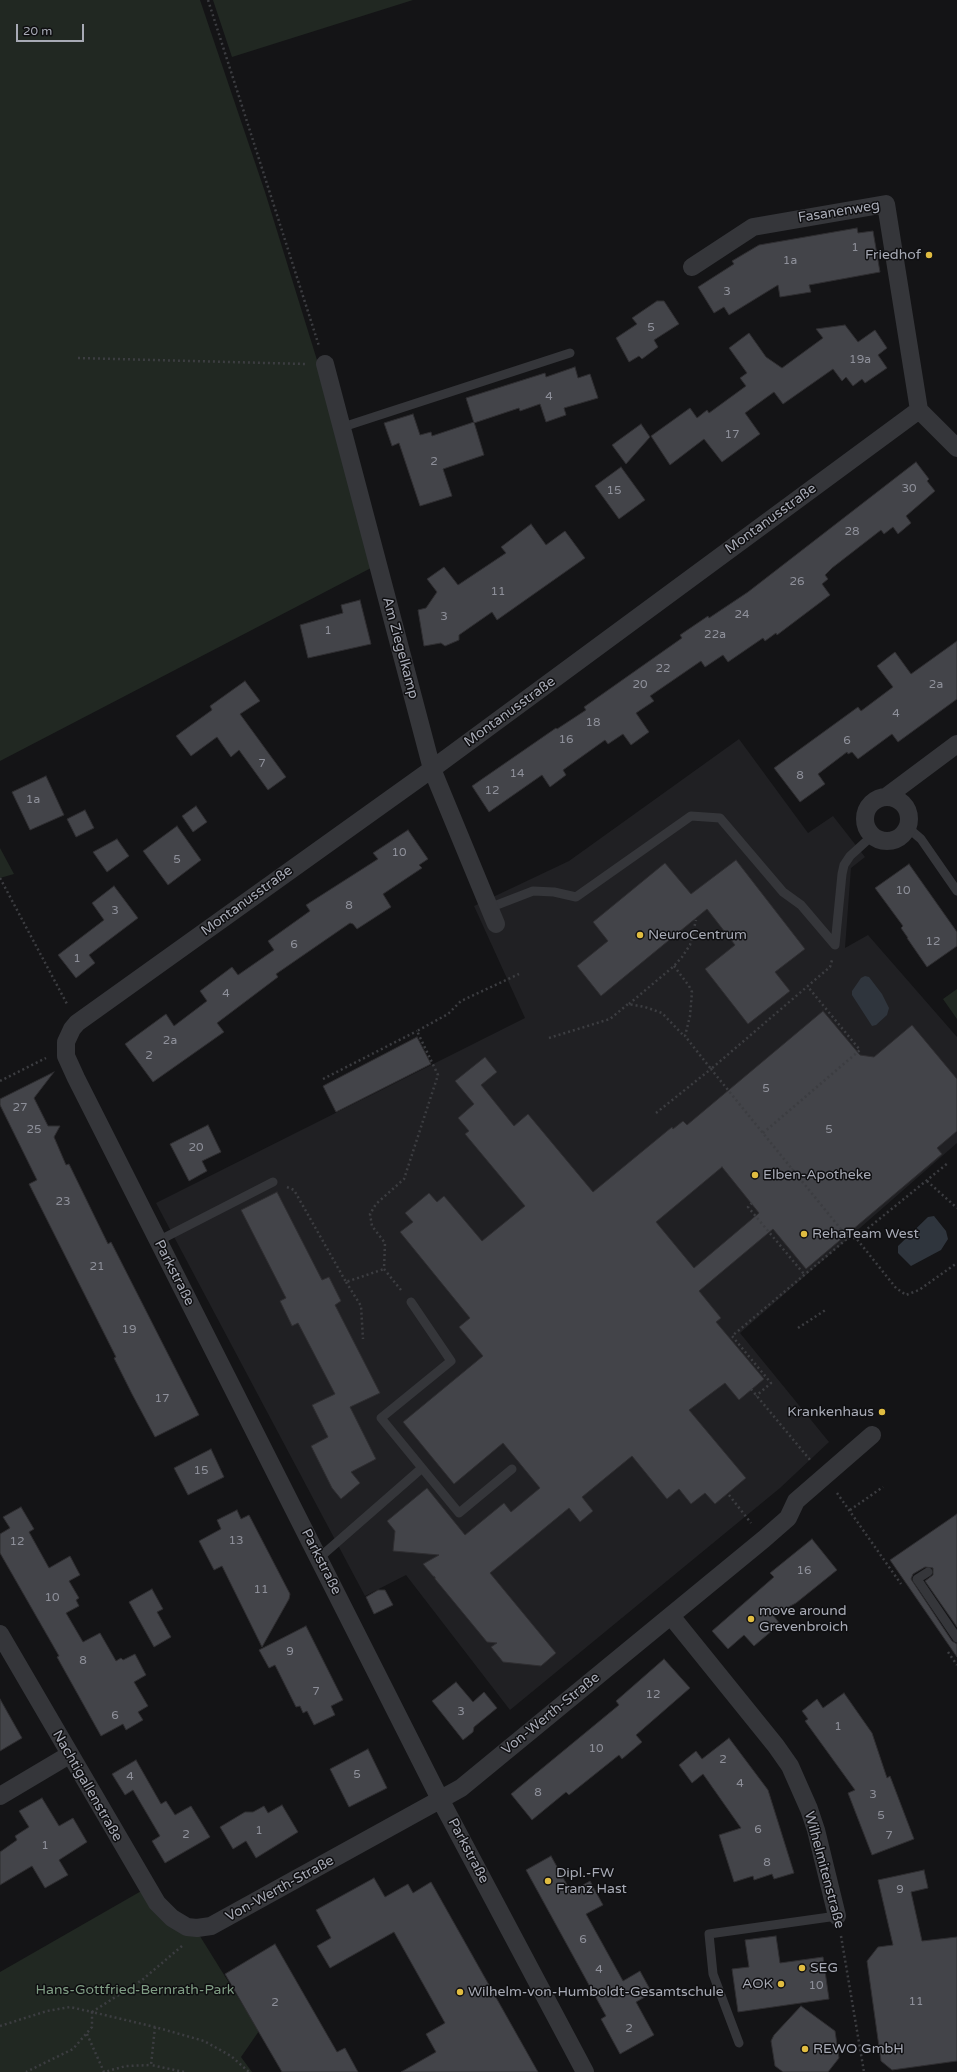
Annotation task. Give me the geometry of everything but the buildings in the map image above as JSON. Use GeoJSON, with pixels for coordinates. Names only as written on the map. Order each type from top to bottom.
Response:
{"type":"FeatureCollection","features":[{"type":"Feature","properties":{"kind":"street","name":"Fasanenweg"},"geometry":{"type":"LineString","coordinates":[[692,266],[754,227],[886,204],[919,410]]}},
{"type":"Feature","properties":{"kind":"street","name":"Am Ziegelkamp"},"geometry":{"type":"LineString","coordinates":[[325,364],[343,427],[432,769],[496,924]]}},
{"type":"Feature","properties":{"kind":"street"},"geometry":{"type":"LineString","coordinates":[[919,410],[957,448]]}},
{"type":"Feature","properties":{"kind":"street","name":"Montanusstraße"},"geometry":{"type":"LineString","coordinates":[[66,1049],[68,1036],[77,1023],[432,769],[919,410]]}},
{"type":"Feature","properties":{"kind":"street"},"geometry":{"type":"LineString","coordinates":[[886,797],[892,798],[903,804],[909,815],[907,827],[902,836],[892,841],[882,841],[872,836],[864,821],[867,809],[876,800],[886,797],[957,744]]}},
{"type":"Feature","properties":{"kind":"street","name":"Parkstraße"},"geometry":{"type":"LineString","coordinates":[[66,1049],[66,1056],[76,1078],[440,1799],[585,2072]]}},
{"type":"Feature","properties":{"kind":"street","name":"Von-Werth-Straße"},"geometry":{"type":"LineString","coordinates":[[187,1927],[204,1928],[221,1922],[461,1788],[764,1539],[788,1518],[796,1501],[872,1435]]}},
{"type":"Feature","properties":{"kind":"street","name":"Wilhelmitenstraße"},"geometry":{"type":"LineString","coordinates":[[671,1616],[776,1746],[790,1766],[809,1809],[816,1830],[837,1916]]}},
{"type":"Feature","properties":{"kind":"street","name":"Nachtigallenstraße"},"geometry":{"type":"LineString","coordinates":[[0,1634],[149,1892],[166,1913],[187,1927]]}},
{"type":"Feature","properties":{"kind":"street"},"geometry":{"type":"LineString","coordinates":[[0,1796],[69,1755]]}},
{"type":"Feature","properties":{"kind":"lane"},"geometry":{"type":"LineString","coordinates":[[343,427],[570,353]]}},
{"type":"Feature","properties":{"kind":"lane"},"geometry":{"type":"LineString","coordinates":[[489,908],[533,891],[554,892],[576,897],[691,816],[720,818],[783,892],[801,905],[834,945]]}},
{"type":"Feature","properties":{"kind":"lane"},"geometry":{"type":"LineString","coordinates":[[907,827],[921,839],[957,891]]}},
{"type":"Feature","properties":{"kind":"lane"},"geometry":{"type":"LineString","coordinates":[[834,945],[844,865],[850,856],[872,836]]}},
{"type":"Feature","properties":{"kind":"lane"},"geometry":{"type":"LineString","coordinates":[[158,1241],[273,1182]]}},
{"type":"Feature","properties":{"kind":"lane"},"geometry":{"type":"LineString","coordinates":[[411,1302],[451,1361],[381,1418],[459,1513],[512,1470]]}},
{"type":"Feature","properties":{"kind":"lane"},"geometry":{"type":"LineString","coordinates":[[319,1558],[422,1468]]}},
{"type":"Feature","properties":{"kind":"lane"},"geometry":{"type":"LineString","coordinates":[[928,1572],[917,1579],[957,1638]]}},
{"type":"Feature","properties":{"kind":"lane"},"geometry":{"type":"LineString","coordinates":[[739,2042],[713,1974],[709,1934],[837,1916]]}},
{"type":"Feature","properties":{"kind":"path"},"geometry":{"type":"LineString","coordinates":[[78,358],[325,364],[208,0]]}},
{"type":"Feature","properties":{"kind":"path"},"geometry":{"type":"LineString","coordinates":[[0,878],[77,1023]]}},
{"type":"Feature","properties":{"kind":"path"},"geometry":{"type":"LineString","coordinates":[[549,1038],[610,1019],[674,966],[690,945],[696,920]]}},
{"type":"Feature","properties":{"kind":"path"},"geometry":{"type":"LineString","coordinates":[[656,1113],[711,1069],[830,967],[834,945]]}},
{"type":"Feature","properties":{"kind":"path"},"geometry":{"type":"LineString","coordinates":[[674,966],[692,992],[690,1016],[685,1036]]}},
{"type":"Feature","properties":{"kind":"path"},"geometry":{"type":"LineString","coordinates":[[323,1079],[448,1014],[461,1001],[519,974]]}},
{"type":"Feature","properties":{"kind":"path"},"geometry":{"type":"LineString","coordinates":[[763,1133],[860,1050],[808,987]]}},
{"type":"Feature","properties":{"kind":"path"},"geometry":{"type":"LineString","coordinates":[[628,1004],[645,1007],[662,1013],[685,1036],[848,1238]]}},
{"type":"Feature","properties":{"kind":"path"},"geometry":{"type":"LineString","coordinates":[[411,1302],[384,1269],[385,1243],[372,1226],[370,1214],[376,1204],[404,1179],[438,1075],[417,1030]]}},
{"type":"Feature","properties":{"kind":"path"},"geometry":{"type":"LineString","coordinates":[[0,1081],[66,1049]]}},
{"type":"Feature","properties":{"kind":"path"},"geometry":{"type":"LineString","coordinates":[[756,1396],[772,1383],[732,1336],[848,1238],[856,1238],[948,1163]]}},
{"type":"Feature","properties":{"kind":"path"},"geometry":{"type":"LineString","coordinates":[[784,1176],[792,1170]]}},
{"type":"Feature","properties":{"kind":"path"},"geometry":{"type":"LineString","coordinates":[[927,1181],[957,1208]]}},
{"type":"Feature","properties":{"kind":"path"},"geometry":{"type":"LineString","coordinates":[[273,1182],[294,1190],[361,1306],[362,1339]]}},
{"type":"Feature","properties":{"kind":"path"},"geometry":{"type":"LineString","coordinates":[[752,1203],[748,1207],[804,1274]]}},
{"type":"Feature","properties":{"kind":"path"},"geometry":{"type":"LineString","coordinates":[[856,1238],[896,1288],[904,1294],[912,1294],[919,1290],[957,1263]]}},
{"type":"Feature","properties":{"kind":"path"},"geometry":{"type":"LineString","coordinates":[[346,1282],[384,1269]]}},
{"type":"Feature","properties":{"kind":"path"},"geometry":{"type":"LineString","coordinates":[[798,1328],[827,1309]]}},
{"type":"Feature","properties":{"kind":"path"},"geometry":{"type":"LineString","coordinates":[[751,1390],[850,1510],[904,1589]]}},
{"type":"Feature","properties":{"kind":"path"},"geometry":{"type":"LineString","coordinates":[[850,1510],[883,1487]]}},
{"type":"Feature","properties":{"kind":"path"},"geometry":{"type":"LineString","coordinates":[[729,1495],[764,1539]]}},
{"type":"Feature","properties":{"kind":"path"},"geometry":{"type":"LineString","coordinates":[[944,1646],[957,1665]]}},
{"type":"Feature","properties":{"kind":"path","name":"Wilhelmitenstraße"},"geometry":{"type":"LineString","coordinates":[[837,1916],[864,2072]]}},
{"type":"Feature","properties":{"kind":"path"},"geometry":{"type":"LineString","coordinates":[[92,2012],[142,1980],[176,1952],[184,1943],[187,1927]]}},
{"type":"Feature","properties":{"kind":"path"},"geometry":{"type":"LineString","coordinates":[[0,2026],[47,2011],[70,2007],[191,2037],[217,2047],[249,2072]]}},
{"type":"Feature","properties":{"kind":"path"},"geometry":{"type":"LineString","coordinates":[[26,2072],[64,2055],[73,2049],[92,2027],[92,2012]]}},
{"type":"Feature","properties":{"kind":"path"},"geometry":{"type":"LineString","coordinates":[[151,2066],[155,2027]]}},
{"type":"Feature","properties":{"kind":"path"},"geometry":{"type":"LineString","coordinates":[[87,2034],[104,2072],[126,2066],[151,2066],[184,2072]]}},
{"type":"Feature","properties":{"kind":"shaded area"},"geometry":{"type":"Polygon","coordinates":[[[739,739],[808,833],[833,816],[865,857],[851,868],[845,948],[868,935],[957,1037],[957,1143],[740,1333],[829,1442],[780,1488],[510,1710],[406,1575],[365,1596],[156,1203],[525,1018],[474,906],[569,861],[739,739]]]}},
{"type":"Feature","properties":{"kind":"shaded area"},"geometry":{"type":"Polygon","coordinates":[[[865,976],[869,977],[882,994],[889,1008],[887,1015],[876,1025],[872,1026],[852,995],[852,991],[861,978],[865,976]]]}},
{"type":"Feature","properties":{"kind":"shaded area"},"geometry":{"type":"Polygon","coordinates":[[[934,1216],[946,1231],[948,1239],[941,1250],[911,1266],[898,1253],[898,1246],[928,1217],[934,1216]]]}},
{"type":"Feature","properties":{"kind":"green space"},"geometry":{"type":"Polygon","coordinates":[[[0,0],[200,0],[265,192],[321,373],[371,568],[0,761],[0,0]]]}},
{"type":"Feature","properties":{"kind":"green space"},"geometry":{"type":"Polygon","coordinates":[[[213,0],[413,0],[232,57],[213,0]]]}},
{"type":"Feature","properties":{"kind":"green space"},"geometry":{"type":"Polygon","coordinates":[[[0,848],[14,874],[0,878],[0,848]]]}},
{"type":"Feature","properties":{"kind":"green space"},"geometry":{"type":"Polygon","coordinates":[[[957,989],[957,1019],[943,999],[957,989]]]}},
{"type":"Feature","properties":{"kind":"green space","name":"Hans-Gottfried-Bernrath-Park"},"geometry":{"type":"Polygon","coordinates":[[[150,1886],[193,1925],[259,2031],[241,2057],[252,2072],[0,2072],[0,1972],[150,1886]]]}},
{"type":"Feature","properties":{"kind":"place","name":"Friedhof"},"geometry":{"type":"Point","coordinates":[929,255]}},
{"type":"Feature","properties":{"kind":"place","name":"NeuroCentrum"},"geometry":{"type":"Point","coordinates":[640,935]}},
{"type":"Feature","properties":{"kind":"place","name":"Elben-Apotheke"},"geometry":{"type":"Point","coordinates":[755,1175]}},
{"type":"Feature","properties":{"kind":"place","name":"RehaTeam West"},"geometry":{"type":"Point","coordinates":[804,1234]}},
{"type":"Feature","properties":{"kind":"place","name":"Krankenhaus"},"geometry":{"type":"Point","coordinates":[882,1412]}},
{"type":"Feature","properties":{"kind":"place","name":"move around Grevenbroich"},"geometry":{"type":"Point","coordinates":[751,1619]}},
{"type":"Feature","properties":{"kind":"place","name":"Dipl.-FW Franz Hast"},"geometry":{"type":"Point","coordinates":[548,1881]}},
{"type":"Feature","properties":{"kind":"place","name":"SEG"},"geometry":{"type":"Point","coordinates":[802,1968]}},
{"type":"Feature","properties":{"kind":"place","name":"AOK"},"geometry":{"type":"Point","coordinates":[781,1984]}},
{"type":"Feature","properties":{"kind":"place","name":"Wilhelm-von-Humboldt-Gesamtschule"},"geometry":{"type":"Point","coordinates":[460,1992]}},
{"type":"Feature","properties":{"kind":"place","name":"REWO GmbH"},"geometry":{"type":"Point","coordinates":[805,2049]}}]}
